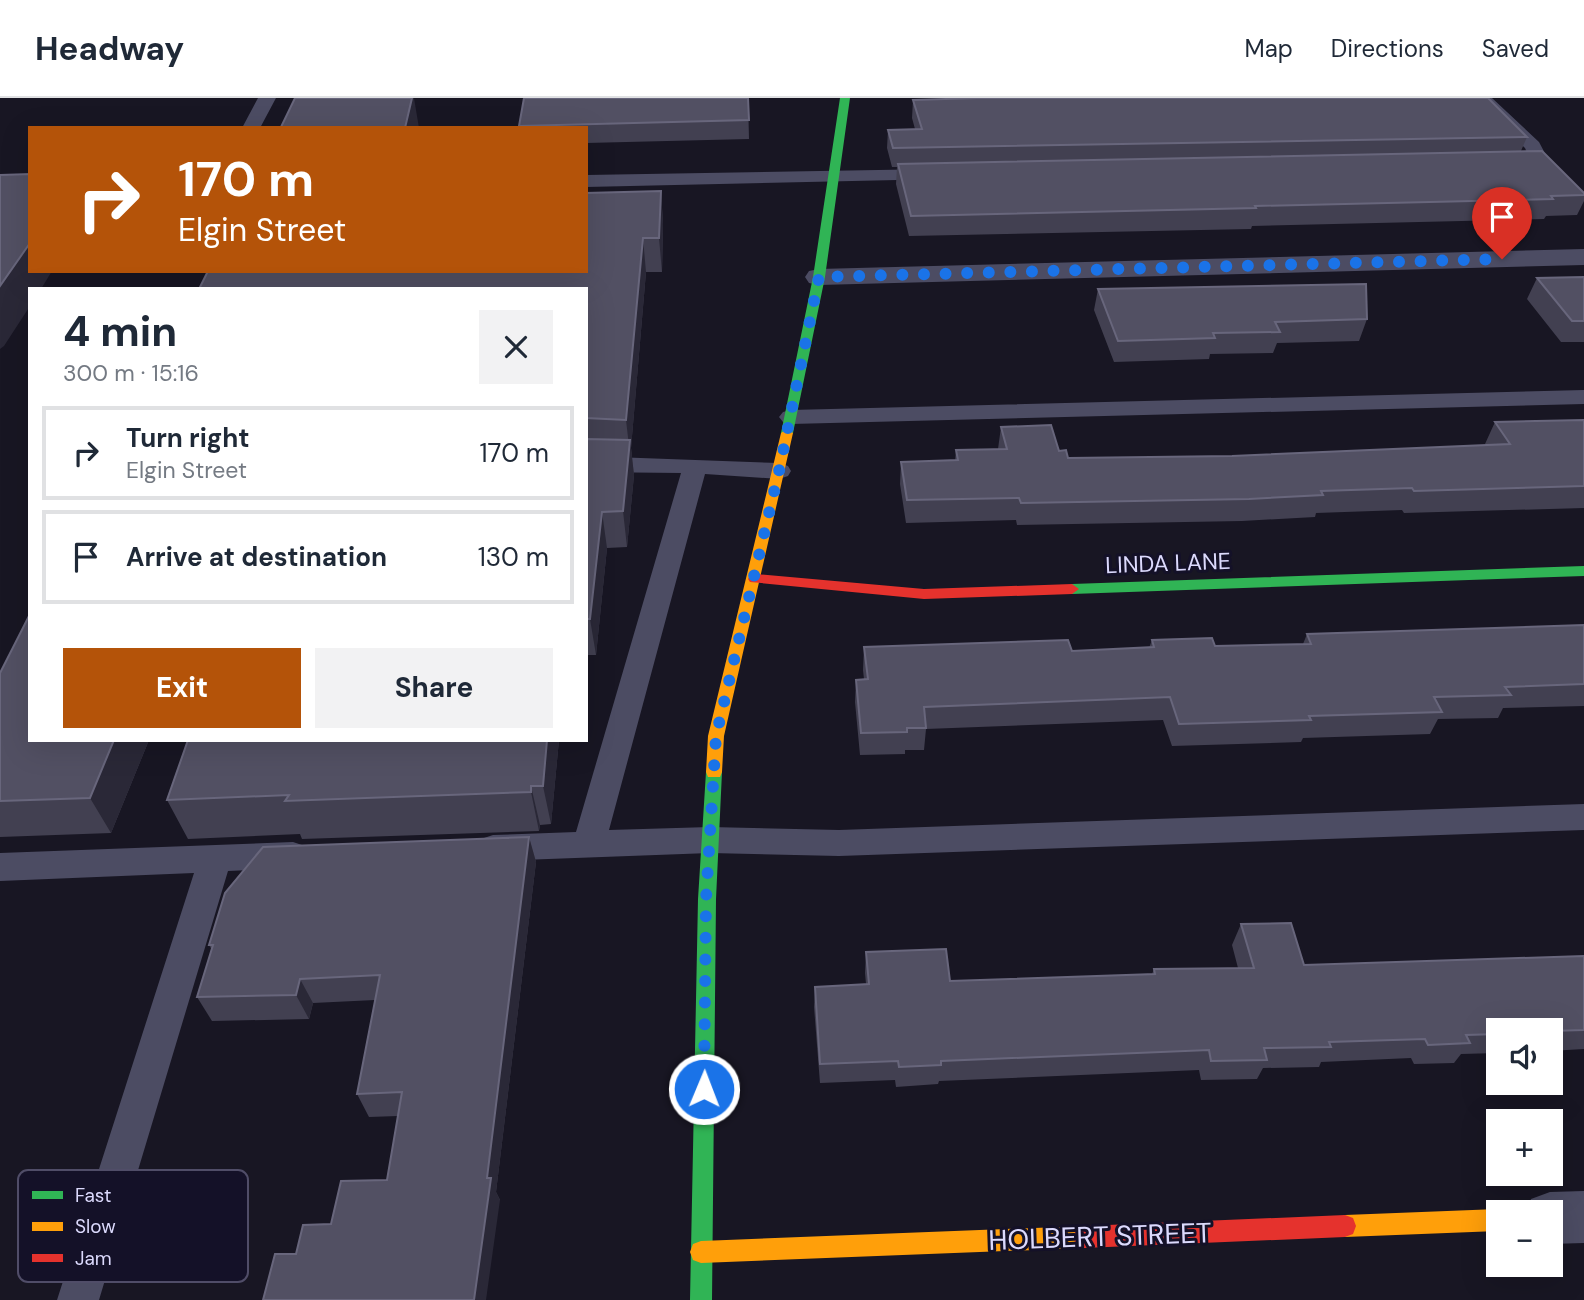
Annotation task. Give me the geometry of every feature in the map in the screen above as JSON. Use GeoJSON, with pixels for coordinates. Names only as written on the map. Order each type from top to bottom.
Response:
{"type":"FeatureCollection","features":[{"type":"Feature","properties":{"kind":"street"},"geometry":{"type":"LineString","coordinates":[[701,1300],[706,899],[716,736],[791,417],[819,277],[845,98]]}},
{"type":"Feature","properties":{"kind":"street"},"geometry":{"type":"LineString","coordinates":[[819,277],[1584,257]]}},
{"type":"Feature","properties":{"kind":"street","name":"LINDA LANE"},"geometry":{"type":"LineString","coordinates":[[755,579],[924,594],[1584,570]]}},
{"type":"Feature","properties":{"kind":"street"},"geometry":{"type":"LineString","coordinates":[[1563,1218],[1584,1217]]}},
{"type":"Feature","properties":{"kind":"street","name":"HOLBERT STREET"},"geometry":{"type":"LineString","coordinates":[[701,1252],[1486,1220]]}},
{"type":"Feature","properties":{"kind":"lane"},"geometry":{"type":"LineString","coordinates":[[252,126],[267,98]]}},
{"type":"Feature","properties":{"kind":"lane"},"geometry":{"type":"LineString","coordinates":[[1482,98],[1533,146],[1540,162],[1485,165]]}},
{"type":"Feature","properties":{"kind":"lane"},"geometry":{"type":"LineString","coordinates":[[588,181],[960,174]]}},
{"type":"Feature","properties":{"kind":"lane"},"geometry":{"type":"LineString","coordinates":[[791,417],[1584,397]]}},
{"type":"Feature","properties":{"kind":"lane"},"geometry":{"type":"LineString","coordinates":[[588,464],[779,471]]}},
{"type":"Feature","properties":{"kind":"lane"},"geometry":{"type":"LineString","coordinates":[[589,845],[695,466]]}},
{"type":"Feature","properties":{"kind":"lane"},"geometry":{"type":"LineString","coordinates":[[464,849],[710,840],[839,843],[1584,817]]}},
{"type":"Feature","properties":{"kind":"lane"},"geometry":{"type":"LineString","coordinates":[[0,867],[326,854]]}},
{"type":"Feature","properties":{"kind":"lane"},"geometry":{"type":"LineString","coordinates":[[118,1170],[215,858]]}},
{"type":"Feature","properties":{"kind":"lane"},"geometry":{"type":"LineString","coordinates":[[78,1300],[84,1282]]}},
{"type":"Feature","properties":{"kind":"building"},"geometry":{"type":"Polygon","coordinates":[[[295,98],[412,98],[405,126],[281,126],[295,98]]]}},
{"type":"Feature","properties":{"kind":"building"},"geometry":{"type":"Polygon","coordinates":[[[524,98],[748,98],[749,120],[519,126],[524,98]]]}},
{"type":"Feature","properties":{"kind":"building"},"geometry":{"type":"Polygon","coordinates":[[[1488,98],[1527,137],[893,148],[888,130],[922,129],[913,100],[1488,98]]]}},
{"type":"Feature","properties":{"kind":"building"},"geometry":{"type":"Polygon","coordinates":[[[1542,151],[1584,195],[1551,196],[1553,199],[911,216],[898,164],[1542,151]]]}},
{"type":"Feature","properties":{"kind":"building"},"geometry":{"type":"Polygon","coordinates":[[[28,174],[28,246],[0,286],[0,175],[28,174]]]}},
{"type":"Feature","properties":{"kind":"building"},"geometry":{"type":"Polygon","coordinates":[[[661,191],[659,238],[643,238],[626,420],[588,418],[588,287],[200,287],[207,273],[588,273],[588,193],[661,191]]]}},
{"type":"Feature","properties":{"kind":"building"},"geometry":{"type":"Polygon","coordinates":[[[1584,277],[1584,321],[1572,321],[1537,278],[1584,277]]]}},
{"type":"Feature","properties":{"kind":"building"},"geometry":{"type":"Polygon","coordinates":[[[1366,284],[1367,319],[1275,322],[1280,332],[1213,333],[1215,338],[1118,341],[1098,289],[1366,284]]]}},
{"type":"Feature","properties":{"kind":"building"},"geometry":{"type":"Polygon","coordinates":[[[1584,420],[1584,486],[1321,491],[1323,495],[1249,499],[1021,503],[1019,498],[907,500],[901,462],[958,460],[956,450],[1007,449],[1001,427],[1051,425],[1059,451],[1066,450],[1068,458],[1232,456],[1510,444],[1495,422],[1584,420]]]}},
{"type":"Feature","properties":{"kind":"building"},"geometry":{"type":"Polygon","coordinates":[[[588,439],[630,440],[623,511],[602,512],[590,619],[588,439]]]}},
{"type":"Feature","properties":{"kind":"building"},"geometry":{"type":"Polygon","coordinates":[[[28,618],[28,742],[113,742],[90,798],[0,801],[0,673],[28,618]]]}},
{"type":"Feature","properties":{"kind":"building"},"geometry":{"type":"Polygon","coordinates":[[[1584,625],[1584,684],[1505,687],[1511,695],[1434,697],[1442,712],[1179,724],[1170,697],[924,707],[926,728],[907,728],[907,732],[861,733],[856,680],[868,679],[864,647],[1068,640],[1072,651],[1154,647],[1152,640],[1212,638],[1215,646],[1311,644],[1307,634],[1584,625]]]}},
{"type":"Feature","properties":{"kind":"building"},"geometry":{"type":"Polygon","coordinates":[[[187,742],[547,742],[543,786],[531,786],[531,792],[285,801],[289,795],[167,800],[187,742]]]}},
{"type":"Feature","properties":{"kind":"building"},"geometry":{"type":"Polygon","coordinates":[[[529,837],[487,1178],[491,1178],[474,1300],[263,1300],[275,1254],[296,1254],[303,1225],[331,1224],[341,1181],[387,1180],[402,1092],[357,1094],[380,975],[300,979],[296,995],[197,997],[225,893],[263,847],[529,837]]]}},
{"type":"Feature","properties":{"kind":"building"},"geometry":{"type":"Polygon","coordinates":[[[1291,923],[1304,965],[1584,956],[1584,1030],[1563,1031],[1563,1018],[1486,1018],[1486,1034],[1466,1035],[1470,1043],[1428,1045],[1425,1039],[1329,1042],[1331,1047],[1264,1048],[1267,1060],[1211,1061],[1209,1050],[941,1061],[941,1065],[899,1067],[898,1061],[820,1064],[815,987],[869,984],[866,952],[946,949],[950,981],[1155,974],[1154,969],[1254,968],[1241,924],[1291,923]]]}},
{"type":"Feature","properties":{"kind":"traffic: fast"},"geometry":{"type":"LineString","coordinates":[[787,433],[819,277],[845,98]]}},
{"type":"Feature","properties":{"kind":"traffic: fast"},"geometry":{"type":"LineString","coordinates":[[1072,589],[1584,571]]}},
{"type":"Feature","properties":{"kind":"traffic: fast"},"geometry":{"type":"LineString","coordinates":[[701,1300],[707,899],[714,772]]}},
{"type":"Feature","properties":{"kind":"traffic: slow"},"geometry":{"type":"LineString","coordinates":[[714,772],[716,736],[787,433]]}},
{"type":"Feature","properties":{"kind":"traffic: slow"},"geometry":{"type":"LineString","coordinates":[[1345,1226],[1486,1220]]}},
{"type":"Feature","properties":{"kind":"traffic: slow"},"geometry":{"type":"LineString","coordinates":[[701,1252],[1084,1237]]}},
{"type":"Feature","properties":{"kind":"traffic: jam"},"geometry":{"type":"LineString","coordinates":[[755,579],[924,594],[1072,589]]}},
{"type":"Feature","properties":{"kind":"traffic: jam"},"geometry":{"type":"LineString","coordinates":[[1084,1237],[1345,1226]]}},
{"type":"Feature","properties":{"kind":"route"},"geometry":{"type":"LineString","coordinates":[[704,1089],[706,899],[716,736],[755,579],[819,277],[1502,259]]}}]}
